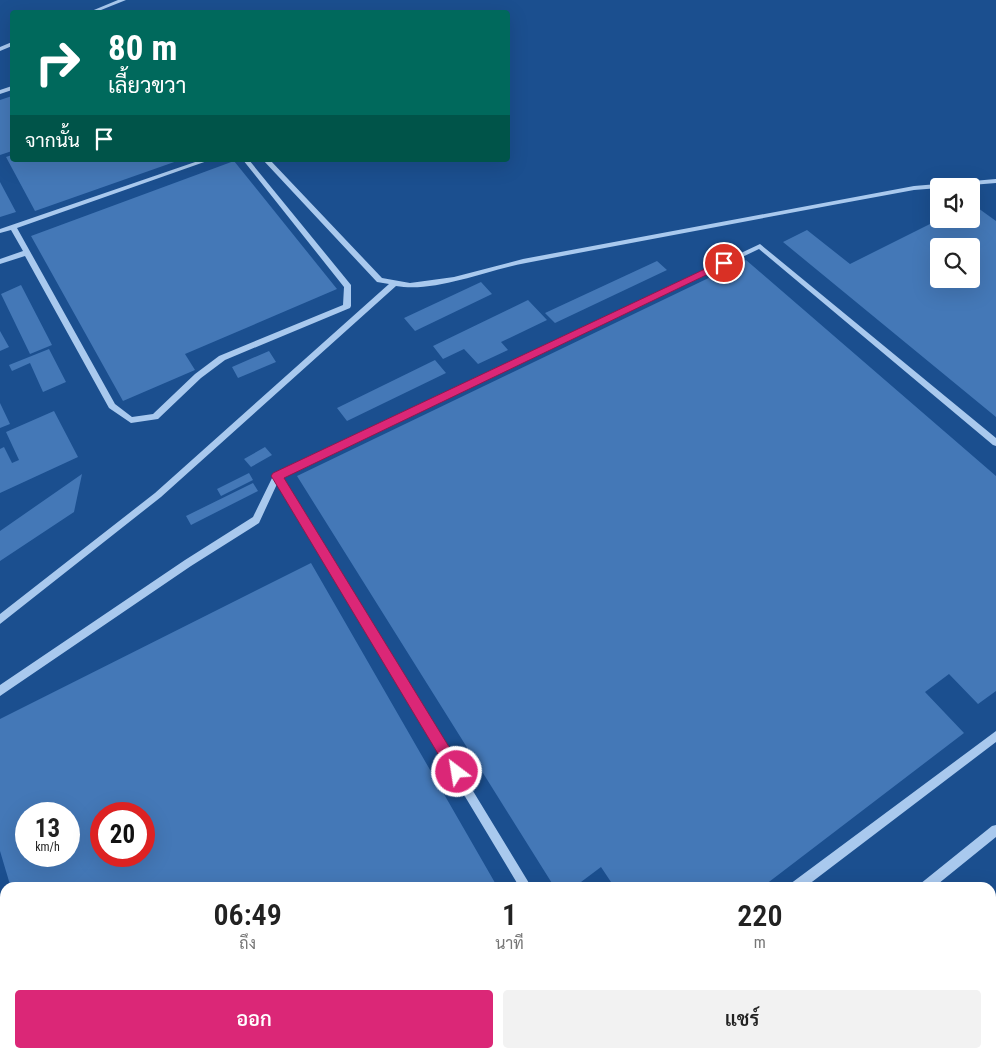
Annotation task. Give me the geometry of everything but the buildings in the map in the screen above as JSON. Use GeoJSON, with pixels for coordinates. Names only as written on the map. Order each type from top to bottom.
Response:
{"type":"FeatureCollection","features":[{"type":"Feature","properties":{"kind":"street"},"geometry":{"type":"LineString","coordinates":[[105,10],[124,0]]}},
{"type":"Feature","properties":{"kind":"street"},"geometry":{"type":"LineString","coordinates":[[0,231],[201,162]]}},
{"type":"Feature","properties":{"kind":"street"},"geometry":{"type":"LineString","coordinates":[[14,227],[112,406],[130,420],[155,417],[198,376],[222,358],[347,306],[348,287],[248,162]]}},
{"type":"Feature","properties":{"kind":"street"},"geometry":{"type":"LineString","coordinates":[[268,162],[380,280],[410,286],[454,278],[522,261],[914,188],[996,181]]}},
{"type":"Feature","properties":{"kind":"street"},"geometry":{"type":"LineString","coordinates":[[0,691],[188,563],[256,520],[277,476],[760,246],[996,443]]}},
{"type":"Feature","properties":{"kind":"street"},"geometry":{"type":"LineString","coordinates":[[0,262],[28,252]]}},
{"type":"Feature","properties":{"kind":"street"},"geometry":{"type":"LineString","coordinates":[[0,620],[158,496],[395,283]]}},
{"type":"Feature","properties":{"kind":"street"},"geometry":{"type":"LineString","coordinates":[[277,476],[523,882]]}},
{"type":"Feature","properties":{"kind":"street"},"geometry":{"type":"LineString","coordinates":[[802,882],[996,736]]}},
{"type":"Feature","properties":{"kind":"street"},"geometry":{"type":"LineString","coordinates":[[931,882],[996,830]]}},
{"type":"Feature","properties":{"kind":"route"},"geometry":{"type":"LineString","coordinates":[[457,772],[277,476],[724,263]]}}]}
